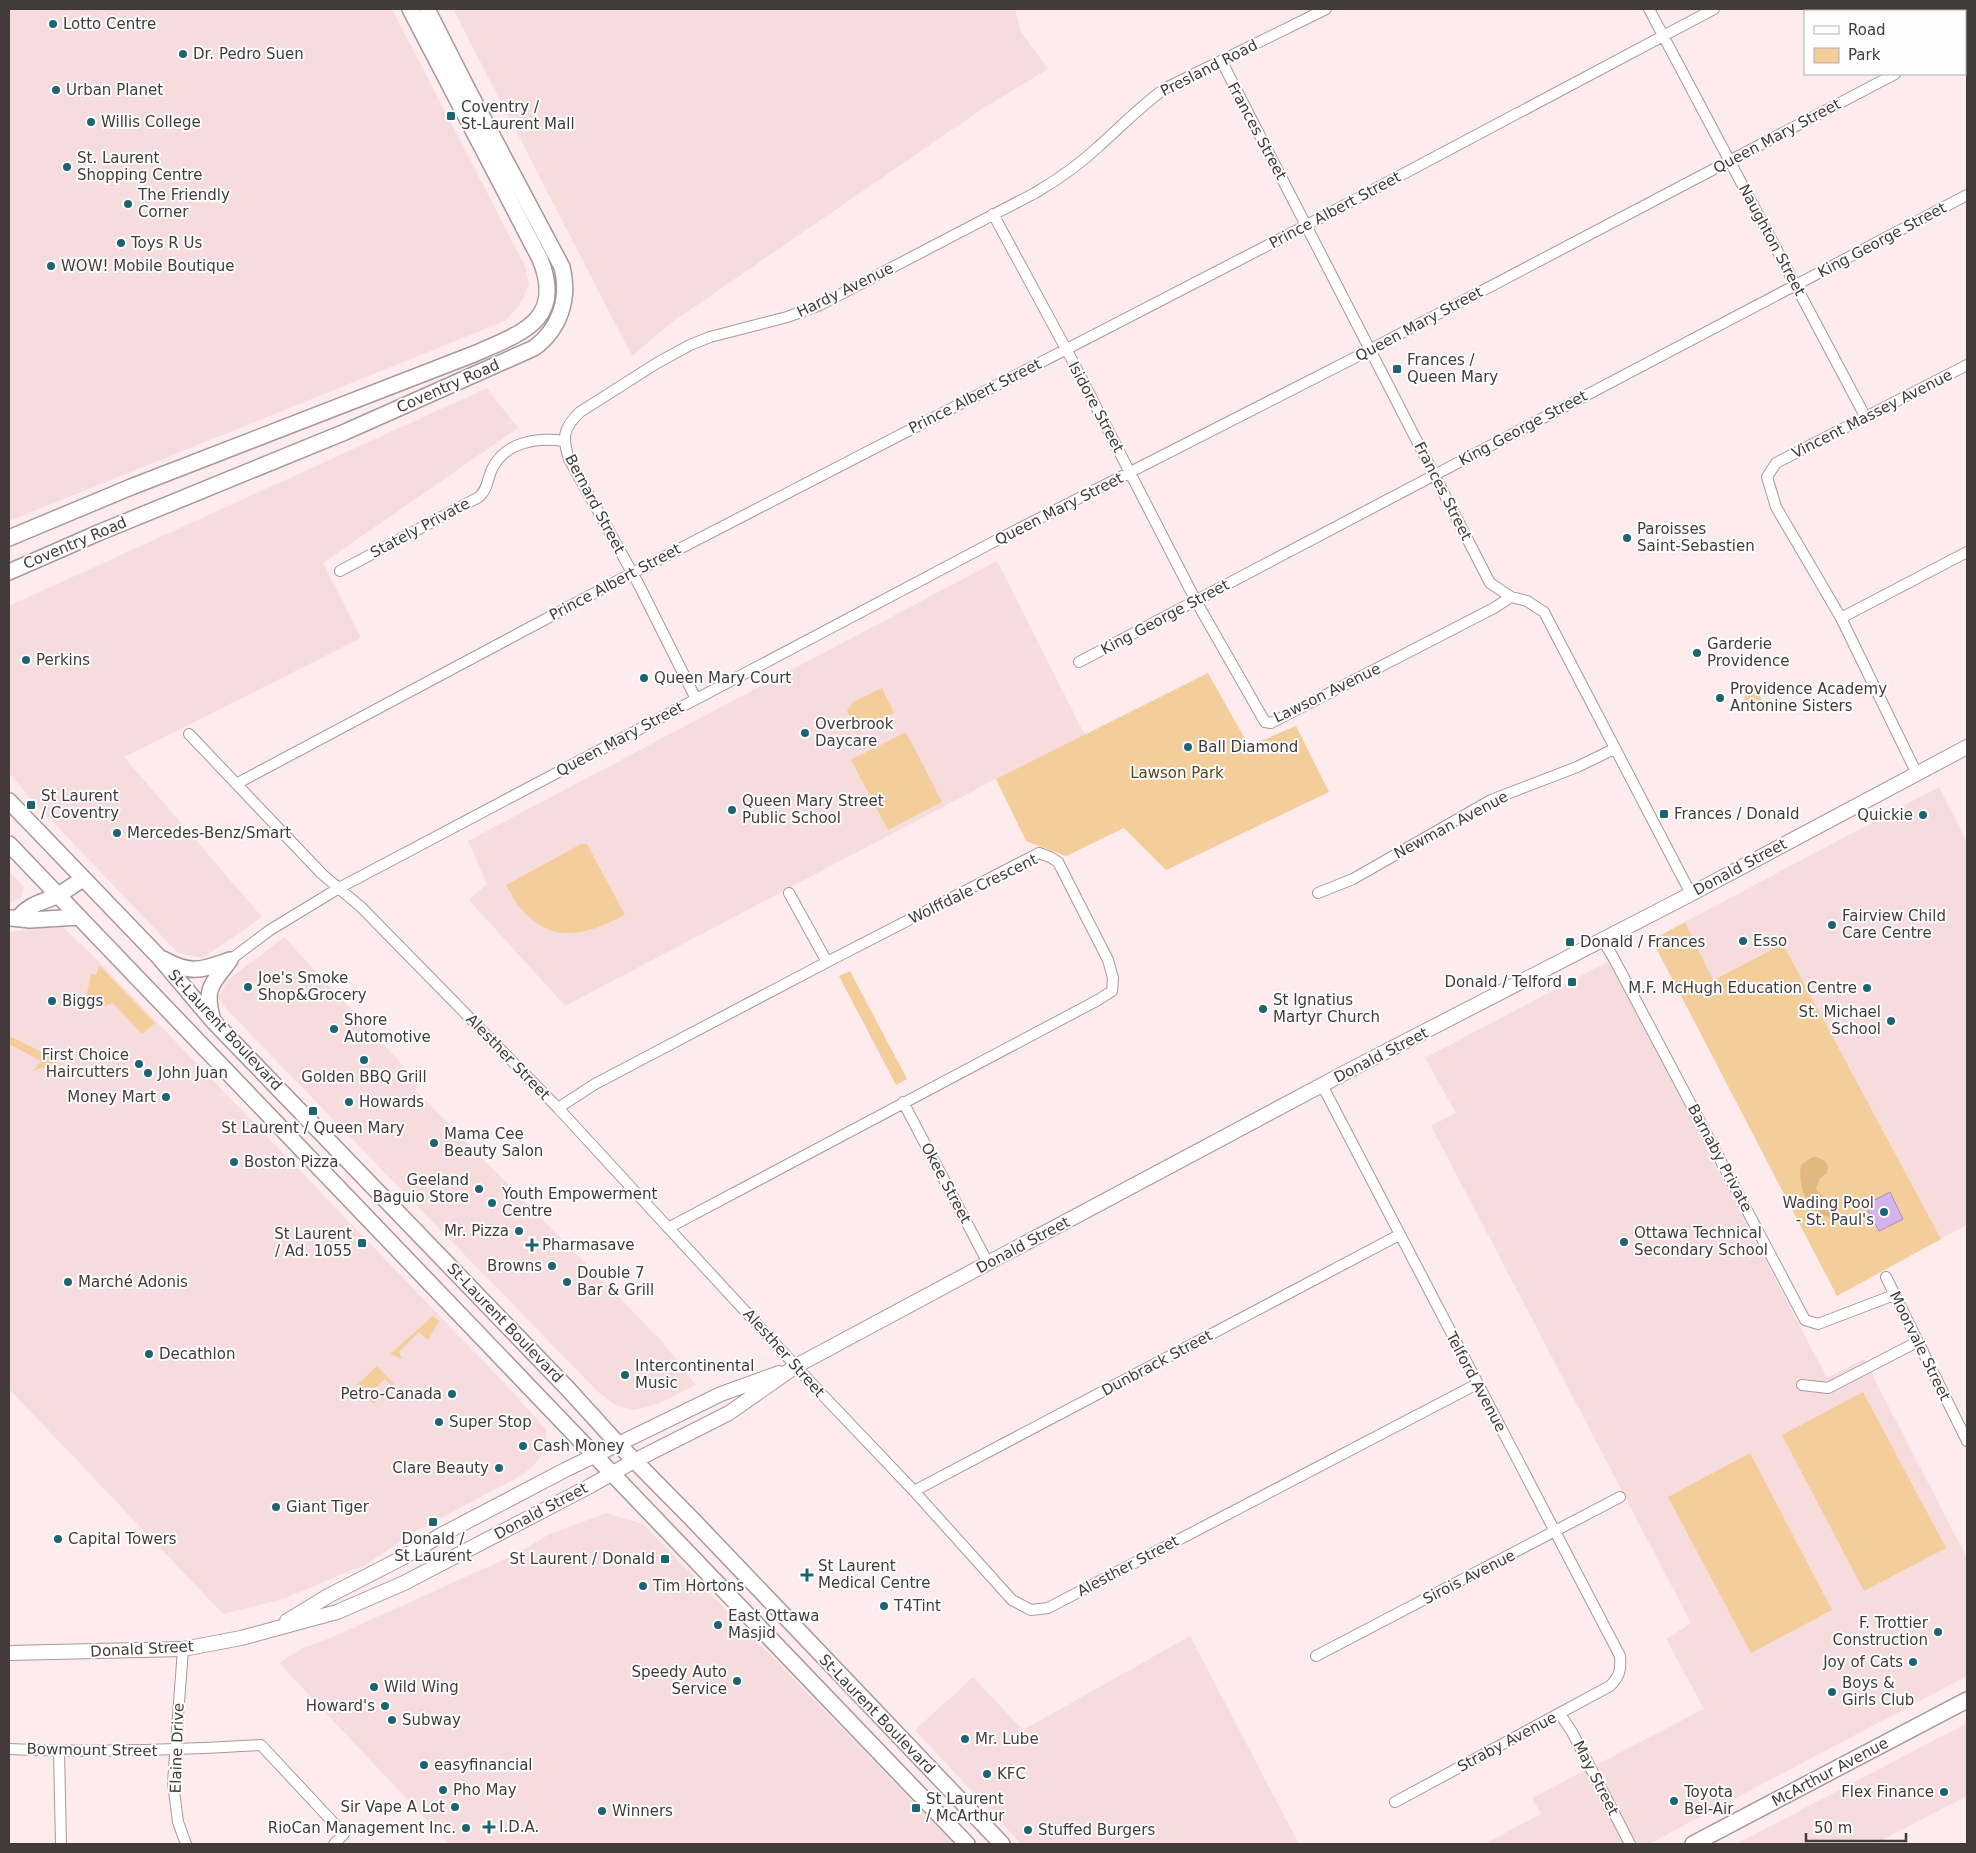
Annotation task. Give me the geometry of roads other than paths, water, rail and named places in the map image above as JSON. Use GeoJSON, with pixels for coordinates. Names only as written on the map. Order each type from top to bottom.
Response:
{"type":"FeatureCollection","features":[{"type":"Feature","properties":{"kind":"main road","name":"Coventry Road"},"geometry":{"type":"LineString","coordinates":[[9,538],[140,484],[474,354],[522,332],[537,320],[547,294],[547,278],[540,259],[410,9]]}},
{"type":"Feature","properties":{"kind":"main road","name":"Coventry Road"},"geometry":{"type":"LineString","coordinates":[[9,572],[98,533],[345,432],[534,348],[550,334],[559,317],[565,299],[562,267],[427,9]]}},
{"type":"Feature","properties":{"kind":"main road","name":"St-Laurent Boulevard"},"geometry":{"type":"LineString","coordinates":[[9,801],[158,956],[213,1021],[569,1390],[634,1461],[692,1519],[1002,1844]]}},
{"type":"Feature","properties":{"kind":"main road","name":"St-Laurent Boulevard"},"geometry":{"type":"LineString","coordinates":[[9,844],[510,1368],[597,1455],[967,1844]]}},
{"type":"Feature","properties":{"kind":"main road"},"geometry":{"type":"LineString","coordinates":[[14,918],[37,902],[58,895],[83,879]]}},
{"type":"Feature","properties":{"kind":"main road"},"geometry":{"type":"LineString","coordinates":[[14,918],[30,920],[79,917]]}},
{"type":"Feature","properties":{"kind":"main road"},"geometry":{"type":"LineString","coordinates":[[158,956],[186,970],[208,968],[230,960]]}},
{"type":"Feature","properties":{"kind":"main road"},"geometry":{"type":"LineString","coordinates":[[213,1021],[208,1004],[208,990],[230,960]]}},
{"type":"Feature","properties":{"kind":"main road","name":"McArthur Avenue"},"geometry":{"type":"LineString","coordinates":[[1694,1844],[1967,1700]]}},
{"type":"Feature","properties":{"kind":"street","name":"Presland Road"},"geometry":{"type":"LineString","coordinates":[[1080,162],[1150,98],[1166,88],[1326,9]]}},
{"type":"Feature","properties":{"kind":"street","name":"Naughton Street"},"geometry":{"type":"LineString","coordinates":[[1649,9],[1866,418]]}},
{"type":"Feature","properties":{"kind":"street","name":"Prince Albert Street"},"geometry":{"type":"LineString","coordinates":[[236,784],[632,573],[1307,225],[1714,9]]}},
{"type":"Feature","properties":{"kind":"street","name":"Frances Street"},"geometry":{"type":"LineString","coordinates":[[1222,62],[1436,474],[1490,583],[1512,597],[1527,601],[1544,612],[1690,894]]}},
{"type":"Feature","properties":{"kind":"street","name":"Queen Mary Street"},"geometry":{"type":"LineString","coordinates":[[230,960],[270,930],[339,888],[997,540],[1370,350],[1893,75]]}},
{"type":"Feature","properties":{"kind":"street","name":"Hardy Avenue"},"geometry":{"type":"LineString","coordinates":[[564,442],[568,426],[580,412],[657,363],[690,345],[710,336],[787,317],[820,305],[1035,193],[1062,177],[1080,162]]}},
{"type":"Feature","properties":{"kind":"street","name":"King George Street"},"geometry":{"type":"LineString","coordinates":[[1079,662],[1967,195]]}},
{"type":"Feature","properties":{"kind":"street","name":"Isidore Street"},"geometry":{"type":"LineString","coordinates":[[993,214],[1131,473],[1196,601]]}},
{"type":"Feature","properties":{"kind":"street","name":"Vincent Massey Avenue"},"geometry":{"type":"LineString","coordinates":[[1841,618],[1776,506],[1767,477],[1776,463],[1967,365]]}},
{"type":"Feature","properties":{"kind":"street","name":"Stately Private"},"geometry":{"type":"LineString","coordinates":[[340,571],[479,497],[486,488],[494,466],[507,451],[518,445],[539,439],[564,442]]}},
{"type":"Feature","properties":{"kind":"street","name":"Bernard Street"},"geometry":{"type":"LineString","coordinates":[[564,442],[575,470],[632,573],[696,699]]}},
{"type":"Feature","properties":{"kind":"street"},"geometry":{"type":"LineString","coordinates":[[1917,774],[1841,618],[1967,552]]}},
{"type":"Feature","properties":{"kind":"street","name":"Lawson Avenue"},"geometry":{"type":"LineString","coordinates":[[1196,601],[1264,722],[1272,723],[1512,597]]}},
{"type":"Feature","properties":{"kind":"street","name":"Alesther Street"},"geometry":{"type":"LineString","coordinates":[[189,734],[322,874],[367,914],[558,1108],[914,1491],[1012,1600],[1031,1610],[1048,1608],[1477,1384]]}},
{"type":"Feature","properties":{"kind":"street","name":"Donald Street"},"geometry":{"type":"LineString","coordinates":[[9,1654],[182,1649],[241,1638],[338,1612],[404,1583],[590,1486],[612,1472],[730,1413],[796,1366],[1322,1086],[1967,747]]}},
{"type":"Feature","properties":{"kind":"street","name":"Newman Avenue"},"geometry":{"type":"LineString","coordinates":[[1318,893],[1353,879],[1491,800],[1577,767],[1614,749]]}},
{"type":"Feature","properties":{"kind":"street","name":"Wolffdale Crescent"},"geometry":{"type":"LineString","coordinates":[[558,1108],[595,1084],[1039,853],[1058,862],[1108,960],[1113,978],[1112,991],[668,1228]]}},
{"type":"Feature","properties":{"kind":"street"},"geometry":{"type":"LineString","coordinates":[[789,894],[827,962]]}},
{"type":"Feature","properties":{"kind":"street","name":"Barnaby Private"},"geometry":{"type":"LineString","coordinates":[[1602,939],[1618,965],[1805,1320],[1818,1324],[1894,1295]]}},
{"type":"Feature","properties":{"kind":"street","name":"Telford Avenue"},"geometry":{"type":"LineString","coordinates":[[1322,1086],[1620,1656],[1621,1669],[1617,1679]]}},
{"type":"Feature","properties":{"kind":"street","name":"Okee Street"},"geometry":{"type":"LineString","coordinates":[[903,1102],[988,1264]]}},
{"type":"Feature","properties":{"kind":"street","name":"Dunbrack Street"},"geometry":{"type":"LineString","coordinates":[[914,1491],[1399,1235]]}},
{"type":"Feature","properties":{"kind":"street","name":"Moorvale Street"},"geometry":{"type":"LineString","coordinates":[[1886,1277],[1967,1442]]}},
{"type":"Feature","properties":{"kind":"street"},"geometry":{"type":"LineString","coordinates":[[1802,1385],[1828,1388],[1917,1342]]}},
{"type":"Feature","properties":{"kind":"street","name":"Donald Street"},"geometry":{"type":"LineString","coordinates":[[274,1629],[328,1596],[402,1558],[512,1497],[721,1394],[796,1366]]}},
{"type":"Feature","properties":{"kind":"street","name":"Sirois Avenue"},"geometry":{"type":"LineString","coordinates":[[1316,1656],[1620,1496]]}},
{"type":"Feature","properties":{"kind":"street","name":"Elaine Drive"},"geometry":{"type":"LineString","coordinates":[[182,1649],[173,1783],[178,1822],[186,1844]]}},
{"type":"Feature","properties":{"kind":"street","name":"Straby Avenue"},"geometry":{"type":"LineString","coordinates":[[1395,1802],[1560,1714],[1610,1686],[1617,1679]]}},
{"type":"Feature","properties":{"kind":"street","name":"May Street"},"geometry":{"type":"LineString","coordinates":[[1560,1714],[1630,1844]]}},
{"type":"Feature","properties":{"kind":"street","name":"Bowmount Street"},"geometry":{"type":"LineString","coordinates":[[9,1748],[59,1751],[175,1750],[260,1745],[344,1834],[334,1844]]}},
{"type":"Feature","properties":{"kind":"street"},"geometry":{"type":"LineString","coordinates":[[59,1751],[61,1844]]}},
{"type":"Feature","properties":{"kind":"place","name":"Lotto Centre"},"geometry":{"type":"Point","coordinates":[53,24]}},
{"type":"Feature","properties":{"kind":"place","name":"Dr. Pedro Suen"},"geometry":{"type":"Point","coordinates":[183,54]}},
{"type":"Feature","properties":{"kind":"place","name":"Urban Planet"},"geometry":{"type":"Point","coordinates":[56,90]}},
{"type":"Feature","properties":{"kind":"place","name":"Coventry / St-Laurent Mall"},"geometry":{"type":"Point","coordinates":[451,116]}},
{"type":"Feature","properties":{"kind":"place","name":"Willis College"},"geometry":{"type":"Point","coordinates":[91,122]}},
{"type":"Feature","properties":{"kind":"place","name":"St. Laurent Shopping Centre"},"geometry":{"type":"Point","coordinates":[67,167]}},
{"type":"Feature","properties":{"kind":"place","name":"The Friendly Corner"},"geometry":{"type":"Point","coordinates":[128,204]}},
{"type":"Feature","properties":{"kind":"place","name":"Toys R Us"},"geometry":{"type":"Point","coordinates":[121,243]}},
{"type":"Feature","properties":{"kind":"place","name":"WOW! Mobile Boutique"},"geometry":{"type":"Point","coordinates":[51,266]}},
{"type":"Feature","properties":{"kind":"place","name":"Frances / Queen Mary"},"geometry":{"type":"Point","coordinates":[1397,369]}},
{"type":"Feature","properties":{"kind":"place","name":"Paroisses Saint-Sebastien"},"geometry":{"type":"Point","coordinates":[1627,538]}},
{"type":"Feature","properties":{"kind":"place","name":"Garderie Providence"},"geometry":{"type":"Point","coordinates":[1697,653]}},
{"type":"Feature","properties":{"kind":"place","name":"Perkins"},"geometry":{"type":"Point","coordinates":[26,660]}},
{"type":"Feature","properties":{"kind":"place","name":"Queen Mary Court"},"geometry":{"type":"Point","coordinates":[644,678]}},
{"type":"Feature","properties":{"kind":"place","name":"Providence Academy Antonine Sisters"},"geometry":{"type":"Point","coordinates":[1720,698]}},
{"type":"Feature","properties":{"kind":"place","name":"Overbrook Daycare"},"geometry":{"type":"Point","coordinates":[805,733]}},
{"type":"Feature","properties":{"kind":"place","name":"Ball Diamond"},"geometry":{"type":"Point","coordinates":[1188,747]}},
{"type":"Feature","properties":{"kind":"place","name":"St Laurent / Coventry"},"geometry":{"type":"Point","coordinates":[31,805]}},
{"type":"Feature","properties":{"kind":"place","name":"Queen Mary Street Public School"},"geometry":{"type":"Point","coordinates":[732,810]}},
{"type":"Feature","properties":{"kind":"place","name":"Frances / Donald"},"geometry":{"type":"Point","coordinates":[1664,814]}},
{"type":"Feature","properties":{"kind":"place","name":"Quickie"},"geometry":{"type":"Point","coordinates":[1923,815]}},
{"type":"Feature","properties":{"kind":"place","name":"Mercedes-Benz/Smart"},"geometry":{"type":"Point","coordinates":[117,833]}},
{"type":"Feature","properties":{"kind":"place","name":"Fairview Child Care Centre"},"geometry":{"type":"Point","coordinates":[1832,925]}},
{"type":"Feature","properties":{"kind":"place","name":"Esso"},"geometry":{"type":"Point","coordinates":[1743,941]}},
{"type":"Feature","properties":{"kind":"place","name":"Donald / Frances"},"geometry":{"type":"Point","coordinates":[1570,942]}},
{"type":"Feature","properties":{"kind":"place","name":"Donald / Telford"},"geometry":{"type":"Point","coordinates":[1572,982]}},
{"type":"Feature","properties":{"kind":"place","name":"Joe's Smoke Shop&Grocery"},"geometry":{"type":"Point","coordinates":[248,987]}},
{"type":"Feature","properties":{"kind":"place","name":"M.F. McHugh Education Centre"},"geometry":{"type":"Point","coordinates":[1867,988]}},
{"type":"Feature","properties":{"kind":"place","name":"Biggs"},"geometry":{"type":"Point","coordinates":[52,1001]}},
{"type":"Feature","properties":{"kind":"place","name":"St Ignatius Martyr Church"},"geometry":{"type":"Point","coordinates":[1263,1009]}},
{"type":"Feature","properties":{"kind":"place","name":"St. Michael School"},"geometry":{"type":"Point","coordinates":[1891,1021]}},
{"type":"Feature","properties":{"kind":"place","name":"Shore Automotive"},"geometry":{"type":"Point","coordinates":[334,1029]}},
{"type":"Feature","properties":{"kind":"place","name":"Golden BBQ Grill"},"geometry":{"type":"Point","coordinates":[364,1060]}},
{"type":"Feature","properties":{"kind":"place","name":"First Choice Haircutters"},"geometry":{"type":"Point","coordinates":[139,1064]}},
{"type":"Feature","properties":{"kind":"place","name":"John Juan"},"geometry":{"type":"Point","coordinates":[148,1073]}},
{"type":"Feature","properties":{"kind":"place","name":"Money Mart"},"geometry":{"type":"Point","coordinates":[166,1097]}},
{"type":"Feature","properties":{"kind":"place","name":"Howards"},"geometry":{"type":"Point","coordinates":[349,1102]}},
{"type":"Feature","properties":{"kind":"place","name":"St Laurent / Queen Mary"},"geometry":{"type":"Point","coordinates":[313,1111]}},
{"type":"Feature","properties":{"kind":"place","name":"Mama Cee Beauty Salon"},"geometry":{"type":"Point","coordinates":[434,1143]}},
{"type":"Feature","properties":{"kind":"place","name":"Boston Pizza"},"geometry":{"type":"Point","coordinates":[234,1162]}},
{"type":"Feature","properties":{"kind":"place","name":"Geeland Baguio Store"},"geometry":{"type":"Point","coordinates":[479,1189]}},
{"type":"Feature","properties":{"kind":"place","name":"Youth Empowerment Centre"},"geometry":{"type":"Point","coordinates":[492,1203]}},
{"type":"Feature","properties":{"kind":"place","name":"Wading Pool - St. Paul's"},"geometry":{"type":"Point","coordinates":[1884,1212]}},
{"type":"Feature","properties":{"kind":"place","name":"Mr. Pizza"},"geometry":{"type":"Point","coordinates":[519,1231]}},
{"type":"Feature","properties":{"kind":"place","name":"Ottawa Technical Secondary School"},"geometry":{"type":"Point","coordinates":[1624,1242]}},
{"type":"Feature","properties":{"kind":"place","name":"St Laurent / Ad. 1055"},"geometry":{"type":"Point","coordinates":[362,1243]}},
{"type":"Feature","properties":{"kind":"place","name":"Pharmasave"},"geometry":{"type":"Point","coordinates":[532,1245]}},
{"type":"Feature","properties":{"kind":"place","name":"Browns"},"geometry":{"type":"Point","coordinates":[552,1266]}},
{"type":"Feature","properties":{"kind":"place","name":"Marché Adonis"},"geometry":{"type":"Point","coordinates":[68,1282]}},
{"type":"Feature","properties":{"kind":"place","name":"Double 7 Bar & Grill"},"geometry":{"type":"Point","coordinates":[567,1282]}},
{"type":"Feature","properties":{"kind":"place","name":"Decathlon"},"geometry":{"type":"Point","coordinates":[149,1354]}},
{"type":"Feature","properties":{"kind":"place","name":"Intercontinental Music"},"geometry":{"type":"Point","coordinates":[625,1375]}},
{"type":"Feature","properties":{"kind":"place","name":"Petro-Canada"},"geometry":{"type":"Point","coordinates":[452,1394]}},
{"type":"Feature","properties":{"kind":"place","name":"Super Stop"},"geometry":{"type":"Point","coordinates":[439,1422]}},
{"type":"Feature","properties":{"kind":"place","name":"Cash Money"},"geometry":{"type":"Point","coordinates":[523,1446]}},
{"type":"Feature","properties":{"kind":"place","name":"Clare Beauty"},"geometry":{"type":"Point","coordinates":[499,1468]}},
{"type":"Feature","properties":{"kind":"place","name":"Giant Tiger"},"geometry":{"type":"Point","coordinates":[276,1507]}},
{"type":"Feature","properties":{"kind":"place","name":"Donald / St Laurent"},"geometry":{"type":"Point","coordinates":[433,1522]}},
{"type":"Feature","properties":{"kind":"place","name":"Capital Towers"},"geometry":{"type":"Point","coordinates":[58,1539]}},
{"type":"Feature","properties":{"kind":"place","name":"St Laurent / Donald"},"geometry":{"type":"Point","coordinates":[665,1559]}},
{"type":"Feature","properties":{"kind":"place","name":"St Laurent Medical Centre"},"geometry":{"type":"Point","coordinates":[807,1575]}},
{"type":"Feature","properties":{"kind":"place","name":"Tim Hortons"},"geometry":{"type":"Point","coordinates":[643,1586]}},
{"type":"Feature","properties":{"kind":"place","name":"T4Tint"},"geometry":{"type":"Point","coordinates":[884,1606]}},
{"type":"Feature","properties":{"kind":"place","name":"East Ottawa Masjid"},"geometry":{"type":"Point","coordinates":[718,1625]}},
{"type":"Feature","properties":{"kind":"place","name":"F. Trottier Construction"},"geometry":{"type":"Point","coordinates":[1938,1632]}},
{"type":"Feature","properties":{"kind":"place","name":"Joy of Cats"},"geometry":{"type":"Point","coordinates":[1913,1662]}},
{"type":"Feature","properties":{"kind":"place","name":"Speedy Auto Service"},"geometry":{"type":"Point","coordinates":[737,1681]}},
{"type":"Feature","properties":{"kind":"place","name":"Wild Wing"},"geometry":{"type":"Point","coordinates":[374,1687]}},
{"type":"Feature","properties":{"kind":"place","name":"Boys & Girls Club"},"geometry":{"type":"Point","coordinates":[1832,1692]}},
{"type":"Feature","properties":{"kind":"place","name":"Howard's"},"geometry":{"type":"Point","coordinates":[385,1706]}},
{"type":"Feature","properties":{"kind":"place","name":"Subway"},"geometry":{"type":"Point","coordinates":[392,1720]}},
{"type":"Feature","properties":{"kind":"place","name":"Mr. Lube"},"geometry":{"type":"Point","coordinates":[965,1739]}},
{"type":"Feature","properties":{"kind":"place","name":"easyfinancial"},"geometry":{"type":"Point","coordinates":[424,1765]}},
{"type":"Feature","properties":{"kind":"place","name":"KFC"},"geometry":{"type":"Point","coordinates":[987,1774]}},
{"type":"Feature","properties":{"kind":"place","name":"Pho May"},"geometry":{"type":"Point","coordinates":[443,1790]}},
{"type":"Feature","properties":{"kind":"place","name":"Flex Finance"},"geometry":{"type":"Point","coordinates":[1944,1792]}},
{"type":"Feature","properties":{"kind":"place","name":"Toyota Bel-Air"},"geometry":{"type":"Point","coordinates":[1674,1801]}},
{"type":"Feature","properties":{"kind":"place","name":"Sir Vape A Lot"},"geometry":{"type":"Point","coordinates":[455,1807]}},
{"type":"Feature","properties":{"kind":"place","name":"St Laurent / McArthur"},"geometry":{"type":"Point","coordinates":[916,1808]}},
{"type":"Feature","properties":{"kind":"place","name":"Winners"},"geometry":{"type":"Point","coordinates":[602,1811]}},
{"type":"Feature","properties":{"kind":"place","name":"I.D.A."},"geometry":{"type":"Point","coordinates":[489,1827]}},
{"type":"Feature","properties":{"kind":"place","name":"RioCan Management Inc."},"geometry":{"type":"Point","coordinates":[466,1828]}},
{"type":"Feature","properties":{"kind":"place","name":"Stuffed Burgers"},"geometry":{"type":"Point","coordinates":[1028,1830]}},
{"type":"Feature","properties":{"kind":"park label","name":"Lawson Park"},"geometry":{"type":"Point","coordinates":[1177,773]}}]}
